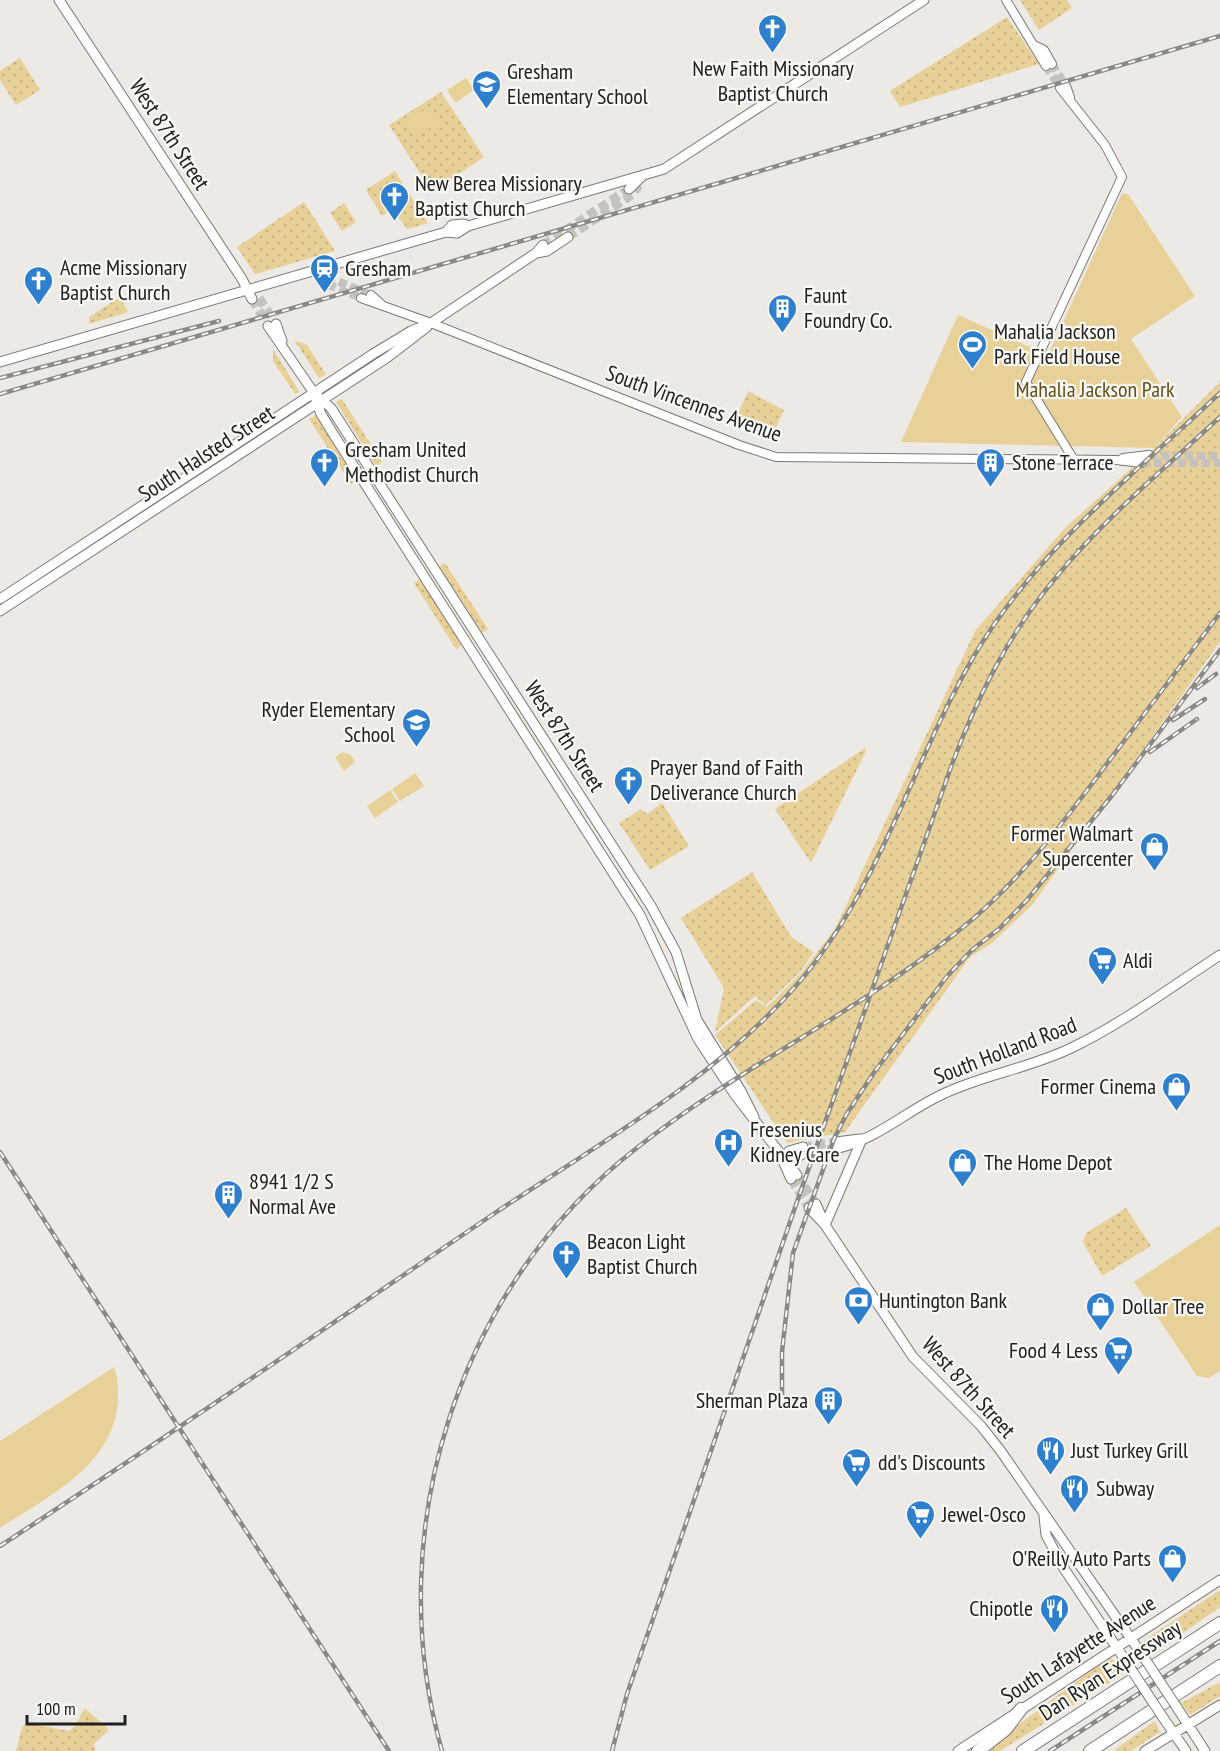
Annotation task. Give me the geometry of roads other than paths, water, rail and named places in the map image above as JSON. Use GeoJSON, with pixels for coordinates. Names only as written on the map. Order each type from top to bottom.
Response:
{"type":"FeatureCollection","features":[{"type":"Feature","properties":{"kind":"highway","name":"Dan Ryan Expressway"},"geometry":{"type":"LineString","coordinates":[[1023,1751],[1220,1623]]}},
{"type":"Feature","properties":{"kind":"highway"},"geometry":{"type":"LineString","coordinates":[[1090,1751],[1220,1665]]}},
{"type":"Feature","properties":{"kind":"highway"},"geometry":{"type":"LineString","coordinates":[[978,1751],[1006,1729],[1021,1709]]}},
{"type":"Feature","properties":{"kind":"main road","name":"West 87th Street"},"geometry":{"type":"LineString","coordinates":[[59,0],[253,296]]}},
{"type":"Feature","properties":{"kind":"main road"},"geometry":{"type":"LineString","coordinates":[[0,362],[253,296],[446,232],[457,233],[468,226],[664,169],[924,0]]}},
{"type":"Feature","properties":{"kind":"main road"},"geometry":{"type":"LineString","coordinates":[[639,185],[644,174]]}},
{"type":"Feature","properties":{"kind":"main road"},"geometry":{"type":"LineString","coordinates":[[629,189],[644,174]]}},
{"type":"Feature","properties":{"kind":"main road","name":"South Halsted Street"},"geometry":{"type":"LineString","coordinates":[[0,599],[393,342],[431,323],[536,254],[547,251],[568,237]]}},
{"type":"Feature","properties":{"kind":"main road","name":"South Halsted Street"},"geometry":{"type":"LineString","coordinates":[[536,254],[543,245]]}},
{"type":"Feature","properties":{"kind":"main road","name":"South Halsted Street"},"geometry":{"type":"LineString","coordinates":[[0,611],[320,402],[418,336],[431,323]]}},
{"type":"Feature","properties":{"kind":"main road","name":"West 87th Street"},"geometry":{"type":"LineString","coordinates":[[272,325],[320,402],[332,432],[640,915],[698,1039],[735,1095],[754,1117]]}},
{"type":"Feature","properties":{"kind":"main road","name":"West 87th Street"},"geometry":{"type":"LineString","coordinates":[[320,402],[331,408],[354,443],[667,932],[681,967],[697,1020],[741,1091],[754,1117],[794,1177]]}},
{"type":"Feature","properties":{"kind":"main road","name":"South Holland Road"},"geometry":{"type":"LineString","coordinates":[[835,1146],[862,1139],[945,1093],[1052,1057],[1076,1046],[1220,955]]}},
{"type":"Feature","properties":{"kind":"main road"},"geometry":{"type":"LineString","coordinates":[[825,1225],[862,1139]]}},
{"type":"Feature","properties":{"kind":"main road"},"geometry":{"type":"LineString","coordinates":[[783,1161],[802,1151]]}},
{"type":"Feature","properties":{"kind":"main road","name":"West 87th Street"},"geometry":{"type":"LineString","coordinates":[[813,1206],[913,1357],[981,1426],[1044,1516],[1052,1522],[1205,1751]]}},
{"type":"Feature","properties":{"kind":"main road","name":"West 87th Street"},"geometry":{"type":"LineString","coordinates":[[1044,1516],[1046,1535],[1054,1551],[1186,1751]]}},
{"type":"Feature","properties":{"kind":"main road","name":"South Lafayette Avenue"},"geometry":{"type":"LineString","coordinates":[[958,1751],[1220,1580]]}},
{"type":"Feature","properties":{"kind":"main road"},"geometry":{"type":"LineString","coordinates":[[1146,1751],[1220,1705]]}},
{"type":"Feature","properties":{"kind":"street"},"geometry":{"type":"LineString","coordinates":[[1006,0],[1049,65]]}},
{"type":"Feature","properties":{"kind":"street"},"geometry":{"type":"LineString","coordinates":[[1063,87],[1105,145],[1122,177],[1026,382],[1074,460]]}},
{"type":"Feature","properties":{"kind":"street"},"geometry":{"type":"LineString","coordinates":[[314,276],[328,277]]}},
{"type":"Feature","properties":{"kind":"street","name":"South Vincennes Avenue"},"geometry":{"type":"LineString","coordinates":[[371,295],[381,304]]}},
{"type":"Feature","properties":{"kind":"street","name":"South Vincennes Avenue"},"geometry":{"type":"LineString","coordinates":[[361,298],[431,323],[739,445],[776,457],[1116,460],[1142,463]]}},
{"type":"Feature","properties":{"kind":"street","name":"South Vincennes Avenue"},"geometry":{"type":"LineString","coordinates":[[1116,460],[1149,455]]}},
{"type":"Feature","properties":{"kind":"tunnel"},"geometry":{"type":"LineString","coordinates":[[1052,64],[1066,86]]}},
{"type":"Feature","properties":{"kind":"tunnel"},"geometry":{"type":"LineString","coordinates":[[1046,66],[1060,88]]}},
{"type":"Feature","properties":{"kind":"tunnel"},"geometry":{"type":"LineString","coordinates":[[568,237],[633,194],[639,185]]}},
{"type":"Feature","properties":{"kind":"tunnel"},"geometry":{"type":"LineString","coordinates":[[543,245],[629,189]]}},
{"type":"Feature","properties":{"kind":"tunnel"},"geometry":{"type":"LineString","coordinates":[[328,277],[371,295]]}},
{"type":"Feature","properties":{"kind":"tunnel"},"geometry":{"type":"LineString","coordinates":[[317,280],[361,298]]}},
{"type":"Feature","properties":{"kind":"tunnel"},"geometry":{"type":"LineString","coordinates":[[259,298],[276,324]]}},
{"type":"Feature","properties":{"kind":"tunnel"},"geometry":{"type":"LineString","coordinates":[[252,299],[268,326]]}},
{"type":"Feature","properties":{"kind":"tunnel"},"geometry":{"type":"LineString","coordinates":[[1149,455],[1220,456]]}},
{"type":"Feature","properties":{"kind":"tunnel"},"geometry":{"type":"LineString","coordinates":[[1142,463],[1220,463]]}},
{"type":"Feature","properties":{"kind":"tunnel"},"geometry":{"type":"LineString","coordinates":[[803,1147],[836,1142]]}},
{"type":"Feature","properties":{"kind":"tunnel"},"geometry":{"type":"LineString","coordinates":[[801,1155],[834,1149]]}},
{"type":"Feature","properties":{"kind":"tunnel"},"geometry":{"type":"LineString","coordinates":[[797,1175],[816,1204]]}},
{"type":"Feature","properties":{"kind":"tunnel"},"geometry":{"type":"LineString","coordinates":[[791,1179],[809,1208]]}},
{"type":"Feature","properties":{"kind":"railway"},"geometry":{"type":"LineString","coordinates":[[0,394],[1220,36]]}},
{"type":"Feature","properties":{"kind":"railway"},"geometry":{"type":"LineString","coordinates":[[0,378],[219,321]]}},
{"type":"Feature","properties":{"kind":"railway"},"geometry":{"type":"LineString","coordinates":[[0,1546],[651,1110],[689,1083],[761,1022],[794,988],[824,950],[849,911],[872,869],[951,698],[974,656],[999,618],[1026,583],[1087,516],[1220,393]]}},
{"type":"Feature","properties":{"kind":"railway"},"geometry":{"type":"LineString","coordinates":[[612,1751],[627,1694],[799,1196],[951,767],[983,691],[1009,643],[1057,576],[1115,514],[1220,417]]}},
{"type":"Feature","properties":{"kind":"railway"},"geometry":{"type":"LineString","coordinates":[[442,1751],[425,1668],[421,1584],[429,1501],[449,1419],[480,1342],[522,1270],[575,1204],[638,1147],[721,1088],[893,979],[934,950],[992,902],[1025,867],[1086,792],[1220,613]]}},
{"type":"Feature","properties":{"kind":"railway"},"geometry":{"type":"LineString","coordinates":[[782,1401],[782,1352],[793,1253],[834,1139],[846,1115],[875,1071],[948,975],[1027,900],[1114,793],[1220,650]]}},
{"type":"Feature","properties":{"kind":"railway"},"geometry":{"type":"LineString","coordinates":[[1197,688],[1216,674]]}},
{"type":"Feature","properties":{"kind":"railway"},"geometry":{"type":"LineString","coordinates":[[1173,720],[1205,699]]}},
{"type":"Feature","properties":{"kind":"railway"},"geometry":{"type":"LineString","coordinates":[[1150,752],[1197,719]]}},
{"type":"Feature","properties":{"kind":"railway"},"geometry":{"type":"LineString","coordinates":[[0,1152],[389,1751]]}},
{"type":"Feature","properties":{"kind":"railway"},"geometry":{"type":"LineString","coordinates":[[1050,1751],[1220,1641]]}},
{"type":"Feature","properties":{"kind":"place","name":"New Faith Missionary Baptist Church"},"geometry":{"type":"Point","coordinates":[773,54]}},
{"type":"Feature","properties":{"kind":"place","name":"Gresham Elementary School"},"geometry":{"type":"Point","coordinates":[486,110]}},
{"type":"Feature","properties":{"kind":"place","name":"New Berea Missionary Baptist Church"},"geometry":{"type":"Point","coordinates":[394,222]}},
{"type":"Feature","properties":{"kind":"place","name":"Gresham"},"geometry":{"type":"Point","coordinates":[324,294]}},
{"type":"Feature","properties":{"kind":"place","name":"Acme Missionary Baptist Church"},"geometry":{"type":"Point","coordinates":[39,306]}},
{"type":"Feature","properties":{"kind":"place","name":"Faunt Foundry Co."},"geometry":{"type":"Point","coordinates":[783,334]}},
{"type":"Feature","properties":{"kind":"place","name":"Mahalia Jackson Park Field House"},"geometry":{"type":"Point","coordinates":[973,370]}},
{"type":"Feature","properties":{"kind":"place","name":"Gresham United Methodist Church"},"geometry":{"type":"Point","coordinates":[324,488]}},
{"type":"Feature","properties":{"kind":"place","name":"Stone Terrace"},"geometry":{"type":"Point","coordinates":[991,488]}},
{"type":"Feature","properties":{"kind":"place","name":"Ryder Elementary School"},"geometry":{"type":"Point","coordinates":[416,748]}},
{"type":"Feature","properties":{"kind":"place","name":"Prayer Band of Faith Deliverance Church"},"geometry":{"type":"Point","coordinates":[629,806]}},
{"type":"Feature","properties":{"kind":"place","name":"Former Walmart Supercenter"},"geometry":{"type":"Point","coordinates":[1154,872]}},
{"type":"Feature","properties":{"kind":"place","name":"Aldi"},"geometry":{"type":"Point","coordinates":[1102,986]}},
{"type":"Feature","properties":{"kind":"place","name":"Former Cinema"},"geometry":{"type":"Point","coordinates":[1177,1112]}},
{"type":"Feature","properties":{"kind":"place","name":"Fresenius Kidney Care"},"geometry":{"type":"Point","coordinates":[729,1168]}},
{"type":"Feature","properties":{"kind":"place","name":"The Home Depot"},"geometry":{"type":"Point","coordinates":[963,1188]}},
{"type":"Feature","properties":{"kind":"place","name":"8941 1/2 S Normal Ave"},"geometry":{"type":"Point","coordinates":[228,1220]}},
{"type":"Feature","properties":{"kind":"place","name":"Beacon Light Baptist Church"},"geometry":{"type":"Point","coordinates":[566,1280]}},
{"type":"Feature","properties":{"kind":"place","name":"Huntington Bank"},"geometry":{"type":"Point","coordinates":[858,1326]}},
{"type":"Feature","properties":{"kind":"place","name":"Dollar Tree"},"geometry":{"type":"Point","coordinates":[1101,1332]}},
{"type":"Feature","properties":{"kind":"place","name":"Food 4 Less"},"geometry":{"type":"Point","coordinates":[1119,1376]}},
{"type":"Feature","properties":{"kind":"place","name":"Sherman Plaza"},"geometry":{"type":"Point","coordinates":[829,1426]}},
{"type":"Feature","properties":{"kind":"place","name":"Just Turkey Grill"},"geometry":{"type":"Point","coordinates":[1050,1476]}},
{"type":"Feature","properties":{"kind":"place","name":"dd's Discounts"},"geometry":{"type":"Point","coordinates":[857,1488]}},
{"type":"Feature","properties":{"kind":"place","name":"Subway"},"geometry":{"type":"Point","coordinates":[1075,1514]}},
{"type":"Feature","properties":{"kind":"place","name":"Jewel-Osco"},"geometry":{"type":"Point","coordinates":[921,1540]}},
{"type":"Feature","properties":{"kind":"place","name":"O'Reilly Auto Parts"},"geometry":{"type":"Point","coordinates":[1172,1584]}},
{"type":"Feature","properties":{"kind":"place","name":"Chipotle"},"geometry":{"type":"Point","coordinates":[1054,1634]}},
{"type":"Feature","properties":{"kind":"park label","name":"Mahalia Jackson Park"},"geometry":{"type":"Point","coordinates":[1095,389]}}]}
